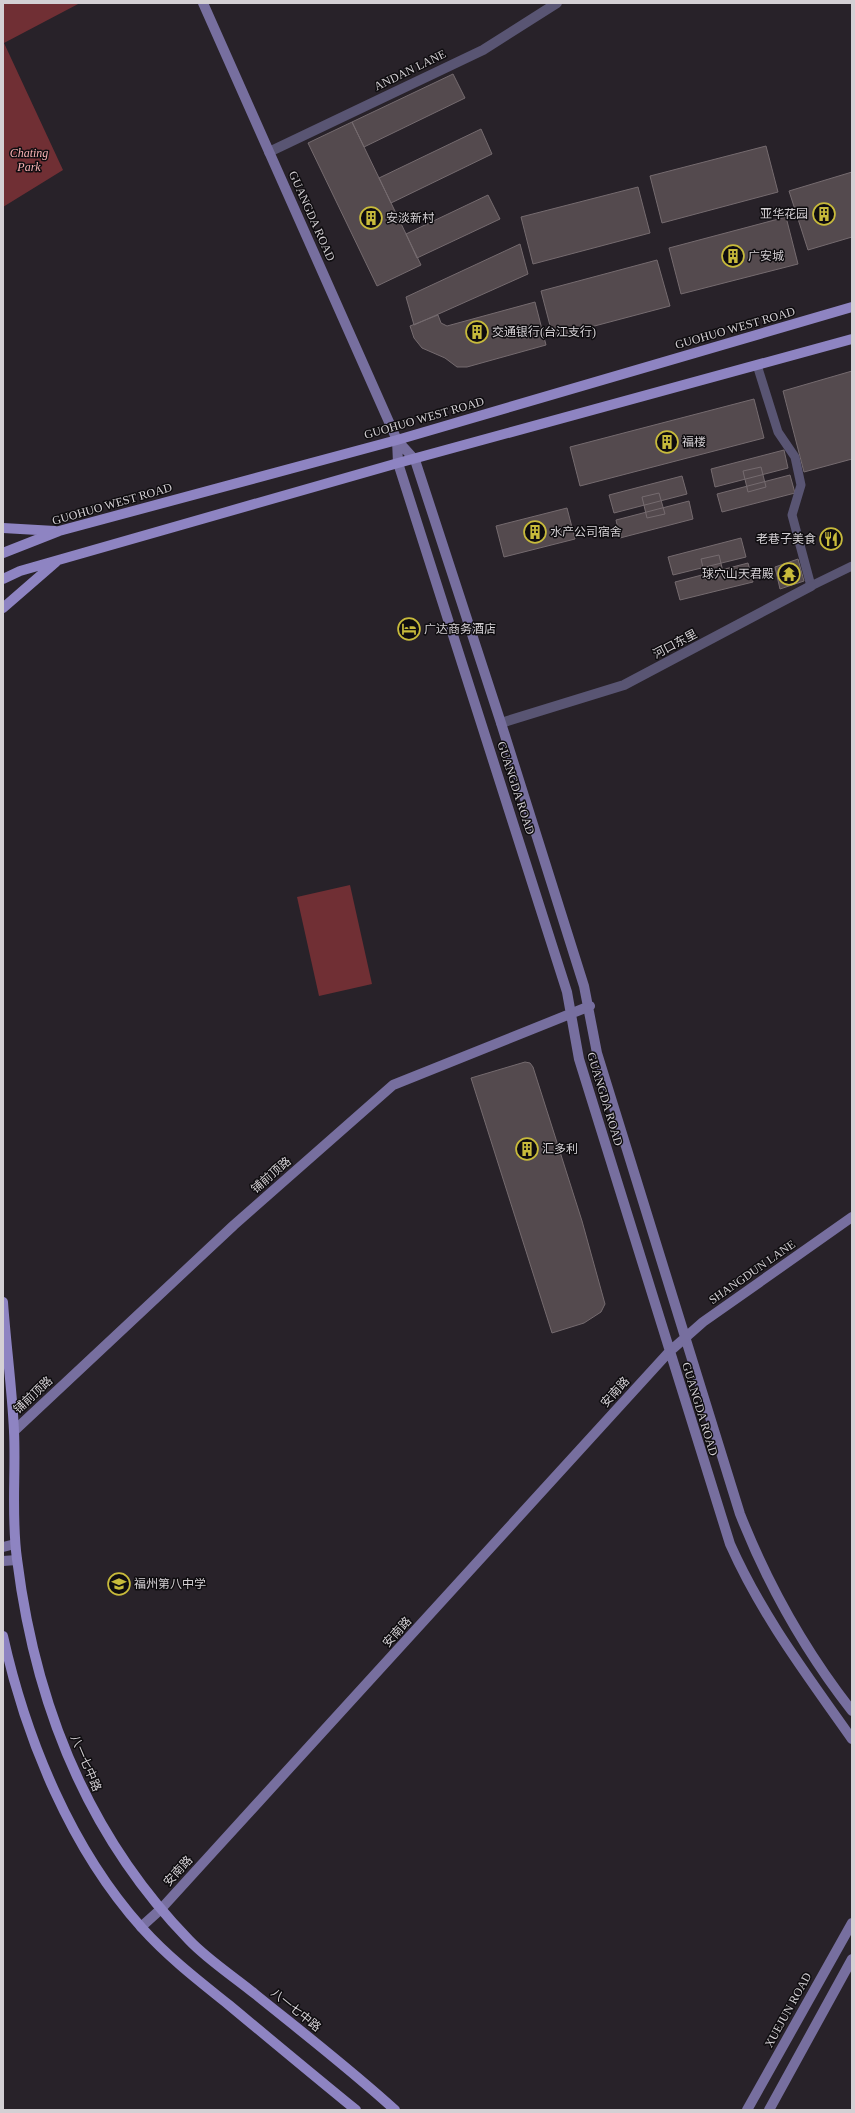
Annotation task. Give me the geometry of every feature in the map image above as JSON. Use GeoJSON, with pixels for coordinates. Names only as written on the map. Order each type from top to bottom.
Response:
{"type":"FeatureCollection","features":[{"type":"Feature","properties":{"kind":"main road","name":"GUANGDA ROAD"},"geometry":{"type":"LineString","coordinates":[[203,3],[397,440],[415,460],[502,723],[590,1006],[597,1053],[729,1481],[753,1546],[785,1612],[821,1671],[852,1711]]}},
{"type":"Feature","properties":{"kind":"main road","name":"GUOHUO WEST ROAD"},"geometry":{"type":"LineString","coordinates":[[3,553],[59,531],[397,440],[852,307]]}},
{"type":"Feature","properties":{"kind":"main road"},"geometry":{"type":"LineString","coordinates":[[3,579],[20,571],[398,463],[415,460],[852,339]]}},
{"type":"Feature","properties":{"kind":"main road","name":"GUANGDA ROAD"},"geometry":{"type":"LineString","coordinates":[[397,440],[398,463],[567,992],[572,1012],[574,1034],[579,1059],[730,1544],[743,1574],[766,1615],[852,1738]]}},
{"type":"Feature","properties":{"kind":"main road"},"geometry":{"type":"LineString","coordinates":[[3,528],[59,531]]}},
{"type":"Feature","properties":{"kind":"main road"},"geometry":{"type":"LineString","coordinates":[[3,608],[59,560]]}},
{"type":"Feature","properties":{"kind":"main road","name":"铺前顶路"},"geometry":{"type":"LineString","coordinates":[[14,1431],[234,1225],[393,1085],[590,1006]]}},
{"type":"Feature","properties":{"kind":"main road","name":"SHANGDUN LANE"},"geometry":{"type":"LineString","coordinates":[[669,1352],[685,1336],[852,1217]]}},
{"type":"Feature","properties":{"kind":"main road","name":"八一七中路"},"geometry":{"type":"LineString","coordinates":[[3,1302],[14,1431],[15,1544],[28,1632],[54,1722],[87,1799],[104,1830],[161,1909],[191,1942],[359,2078],[395,2110]]}},
{"type":"Feature","properties":{"kind":"main road","name":"安南路"},"geometry":{"type":"LineString","coordinates":[[141,1927],[161,1909],[669,1352]]}},
{"type":"Feature","properties":{"kind":"main road"},"geometry":{"type":"LineString","coordinates":[[3,1547],[15,1544]]}},
{"type":"Feature","properties":{"kind":"main road"},"geometry":{"type":"LineString","coordinates":[[3,1561],[17,1560]]}},
{"type":"Feature","properties":{"kind":"main road"},"geometry":{"type":"LineString","coordinates":[[3,1636],[11,1668],[38,1752],[67,1815],[98,1869],[141,1927],[173,1960],[356,2110]]}},
{"type":"Feature","properties":{"kind":"main road","name":"XUEJUN ROAD"},"geometry":{"type":"LineString","coordinates":[[747,2110],[852,1923]]}},
{"type":"Feature","properties":{"kind":"main road"},"geometry":{"type":"LineString","coordinates":[[769,2110],[852,1959]]}},
{"type":"Feature","properties":{"kind":"street","name":"ANDAN LANE"},"geometry":{"type":"LineString","coordinates":[[270,152],[483,50],[557,3]]}},
{"type":"Feature","properties":{"kind":"street","name":"河口东里"},"geometry":{"type":"LineString","coordinates":[[502,723],[624,685],[811,586]]}},
{"type":"Feature","properties":{"kind":"lane"},"geometry":{"type":"LineString","coordinates":[[757,365],[778,432],[795,457],[800,489],[792,515],[811,586]]}},
{"type":"Feature","properties":{"kind":"lane","name":"河口东里"},"geometry":{"type":"LineString","coordinates":[[811,586],[852,566]]}},
{"type":"Feature","properties":{"kind":"green space","name":"Chating Park"},"geometry":{"type":"Polygon","coordinates":[[[3,3],[80,3],[4,43],[63,170],[3,207],[3,3]]]}},
{"type":"Feature","properties":{"kind":"green space"},"geometry":{"type":"Polygon","coordinates":[[[350,885],[372,984],[319,996],[297,897],[350,885]]]}},
{"type":"Feature","properties":{"kind":"building"},"geometry":{"type":"Polygon","coordinates":[[[453,74],[465,98],[364,147],[352,122],[453,74]]]}},
{"type":"Feature","properties":{"kind":"building","name":"安淡新村"},"geometry":{"type":"Polygon","coordinates":[[[352,122],[421,265],[377,286],[308,143],[352,122]]]}},
{"type":"Feature","properties":{"kind":"building","name":"安淡新村"},"geometry":{"type":"Polygon","coordinates":[[[481,129],[492,154],[391,203],[379,178],[481,129]]]}},
{"type":"Feature","properties":{"kind":"building"},"geometry":{"type":"Polygon","coordinates":[[[766,146],[778,192],[662,223],[650,176],[766,146]]]}},
{"type":"Feature","properties":{"kind":"building","name":"亚华花园"},"geometry":{"type":"Polygon","coordinates":[[[852,172],[852,237],[808,250],[789,191],[852,172]]]}},
{"type":"Feature","properties":{"kind":"building"},"geometry":{"type":"Polygon","coordinates":[[[638,187],[650,233],[533,264],[521,217],[638,187]]]}},
{"type":"Feature","properties":{"kind":"building","name":"安淡新村"},"geometry":{"type":"Polygon","coordinates":[[[488,195],[500,219],[417,258],[406,234],[488,195]]]}},
{"type":"Feature","properties":{"kind":"building","name":"广安城"},"geometry":{"type":"Polygon","coordinates":[[[786,217],[798,264],[681,294],[669,248],[786,217]]]}},
{"type":"Feature","properties":{"kind":"building","name":"交通银行(台江支行)"},"geometry":{"type":"Polygon","coordinates":[[[520,244],[528,274],[414,325],[406,297],[520,244]]]}},
{"type":"Feature","properties":{"kind":"building"},"geometry":{"type":"Polygon","coordinates":[[[657,260],[670,306],[553,337],[541,291],[657,260]]]}},
{"type":"Feature","properties":{"kind":"building","name":"交通银行(台江支行)"},"geometry":{"type":"Polygon","coordinates":[[[535,302],[546,345],[467,367],[457,367],[445,358],[422,348],[414,338],[410,326],[438,315],[441,323],[447,326],[535,302]]]}},
{"type":"Feature","properties":{"kind":"building"},"geometry":{"type":"Polygon","coordinates":[[[852,371],[852,459],[804,472],[783,391],[852,371]]]}},
{"type":"Feature","properties":{"kind":"building","name":"福楼"},"geometry":{"type":"Polygon","coordinates":[[[754,399],[764,438],[580,486],[570,447],[754,399]]]}},
{"type":"Feature","properties":{"kind":"building"},"geometry":{"type":"Polygon","coordinates":[[[784,450],[788,468],[715,487],[711,469],[784,450]]]}},
{"type":"Feature","properties":{"kind":"building"},"geometry":{"type":"Polygon","coordinates":[[[761,467],[766,487],[748,492],[743,471],[761,467]]]}},
{"type":"Feature","properties":{"kind":"building"},"geometry":{"type":"Polygon","coordinates":[[[790,475],[795,493],[722,512],[717,494],[790,475]]]}},
{"type":"Feature","properties":{"kind":"building"},"geometry":{"type":"Polygon","coordinates":[[[682,476],[687,494],[614,513],[609,495],[682,476]]]}},
{"type":"Feature","properties":{"kind":"building"},"geometry":{"type":"Polygon","coordinates":[[[659,493],[665,514],[647,518],[642,497],[659,493]]]}},
{"type":"Feature","properties":{"kind":"building"},"geometry":{"type":"Polygon","coordinates":[[[689,501],[693,519],[620,538],[616,520],[689,501]]]}},
{"type":"Feature","properties":{"kind":"building","name":"水产公司宿舍"},"geometry":{"type":"Polygon","coordinates":[[[567,508],[575,539],[504,557],[496,526],[567,508]]]}},
{"type":"Feature","properties":{"kind":"building"},"geometry":{"type":"Polygon","coordinates":[[[741,538],[746,557],[673,575],[668,557],[741,538]]]}},
{"type":"Feature","properties":{"kind":"building"},"geometry":{"type":"Polygon","coordinates":[[[719,555],[724,576],[706,580],[701,559],[719,555]]]}},
{"type":"Feature","properties":{"kind":"building","name":"球穴山天君殿"},"geometry":{"type":"Polygon","coordinates":[[[798,559],[804,581],[780,589],[775,567],[798,559]]]}},
{"type":"Feature","properties":{"kind":"building"},"geometry":{"type":"Polygon","coordinates":[[[748,563],[753,582],[680,600],[675,582],[748,563]]]}},
{"type":"Feature","properties":{"kind":"building","name":"汇多利"},"geometry":{"type":"Polygon","coordinates":[[[525,1062],[530,1063],[533,1067],[582,1221],[605,1304],[601,1312],[584,1323],[552,1333],[471,1078],[525,1062]]]}},
{"type":"Feature","properties":{"kind":"place","name":"亚华花园"},"geometry":{"type":"Point","coordinates":[824,214]}},
{"type":"Feature","properties":{"kind":"place","name":"安淡新村"},"geometry":{"type":"Point","coordinates":[371,218]}},
{"type":"Feature","properties":{"kind":"place","name":"广安城"},"geometry":{"type":"Point","coordinates":[733,256]}},
{"type":"Feature","properties":{"kind":"place","name":"交通银行(台江支行)"},"geometry":{"type":"Point","coordinates":[477,332]}},
{"type":"Feature","properties":{"kind":"place","name":"福楼"},"geometry":{"type":"Point","coordinates":[667,442]}},
{"type":"Feature","properties":{"kind":"place","name":"水产公司宿舍"},"geometry":{"type":"Point","coordinates":[535,532]}},
{"type":"Feature","properties":{"kind":"place","name":"老巷子美食"},"geometry":{"type":"Point","coordinates":[831,539]}},
{"type":"Feature","properties":{"kind":"place","name":"球穴山天君殿"},"geometry":{"type":"Point","coordinates":[789,574]}},
{"type":"Feature","properties":{"kind":"place","name":"广达商务酒店"},"geometry":{"type":"Point","coordinates":[409,629]}},
{"type":"Feature","properties":{"kind":"place","name":"汇多利"},"geometry":{"type":"Point","coordinates":[527,1149]}},
{"type":"Feature","properties":{"kind":"place","name":"福州第八中学"},"geometry":{"type":"Point","coordinates":[119,1584]}}]}
